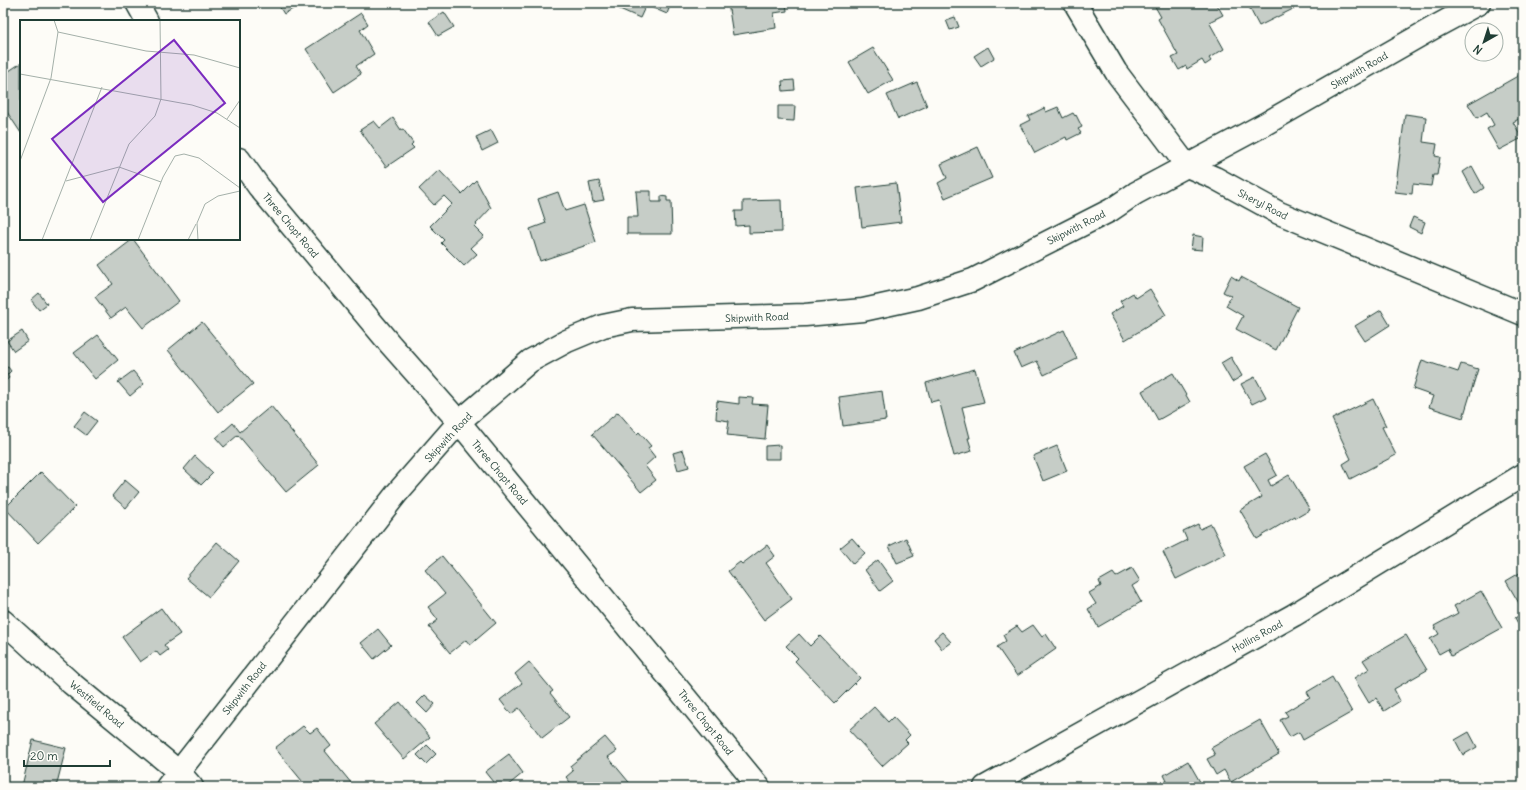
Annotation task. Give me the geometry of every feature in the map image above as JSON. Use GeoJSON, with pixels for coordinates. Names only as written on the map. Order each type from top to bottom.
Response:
{"type":"FeatureCollection","features":[{"type":"Feature","properties":{"kind":"street"},"geometry":{"type":"LineString","coordinates":[[137,3],[146,20]]}},
{"type":"Feature","properties":{"kind":"street","name":"Sheryl Road"},"geometry":{"type":"LineString","coordinates":[[1075,3],[1116,72],[1187,166],[1215,178],[1279,213],[1523,314]]}},
{"type":"Feature","properties":{"kind":"street","name":"Skipwith Road"},"geometry":{"type":"LineString","coordinates":[[179,782],[397,493],[459,422],[530,361],[567,341],[603,326],[632,320],[805,315],[863,310],[918,298],[973,280],[1111,210],[1136,193],[1265,124],[1479,3]]}},
{"type":"Feature","properties":{"kind":"street","name":"Three Chopt Road"},"geometry":{"type":"LineString","coordinates":[[240,160],[259,187],[385,338],[459,422],[759,787]]}},
{"type":"Feature","properties":{"kind":"street","name":"Hollins Road"},"geometry":{"type":"LineString","coordinates":[[986,787],[1294,615],[1523,474]]}},
{"type":"Feature","properties":{"kind":"street","name":"Westfield Road"},"geometry":{"type":"LineString","coordinates":[[3,621],[179,782]]}},
{"type":"Feature","properties":{"kind":"building"},"geometry":{"type":"Polygon","coordinates":[[[277,3],[303,3],[284,14],[277,3]]]}},
{"type":"Feature","properties":{"kind":"building"},"geometry":{"type":"Polygon","coordinates":[[[615,3],[671,3],[667,14],[646,5],[640,18],[613,6],[615,3]]]}},
{"type":"Feature","properties":{"kind":"building"},"geometry":{"type":"Polygon","coordinates":[[[728,3],[786,3],[787,11],[774,13],[776,28],[733,35],[728,3]]]}},
{"type":"Feature","properties":{"kind":"building"},"geometry":{"type":"Polygon","coordinates":[[[1153,3],[1216,3],[1223,15],[1209,22],[1224,49],[1209,58],[1211,61],[1205,65],[1202,60],[1187,69],[1186,66],[1179,70],[1172,58],[1178,55],[1158,19],[1161,17],[1153,3]]]}},
{"type":"Feature","properties":{"kind":"building"},"geometry":{"type":"Polygon","coordinates":[[[1257,3],[1305,3],[1259,26],[1249,7],[1257,3]]]}},
{"type":"Feature","properties":{"kind":"building"},"geometry":{"type":"Polygon","coordinates":[[[444,12],[454,27],[438,36],[429,22],[444,12]]]}},
{"type":"Feature","properties":{"kind":"building"},"geometry":{"type":"Polygon","coordinates":[[[361,13],[368,24],[360,30],[374,54],[356,66],[361,74],[334,92],[306,49],[361,13]]]}},
{"type":"Feature","properties":{"kind":"building"},"geometry":{"type":"Polygon","coordinates":[[[955,17],[959,27],[950,30],[946,20],[955,17]]]}},
{"type":"Feature","properties":{"kind":"building"},"geometry":{"type":"Polygon","coordinates":[[[988,47],[994,58],[981,66],[974,56],[988,47]]]}},
{"type":"Feature","properties":{"kind":"building"},"geometry":{"type":"Polygon","coordinates":[[[873,48],[893,80],[868,94],[849,62],[873,48]]]}},
{"type":"Feature","properties":{"kind":"building"},"geometry":{"type":"Polygon","coordinates":[[[20,64],[20,132],[3,106],[3,75],[20,64]]]}},
{"type":"Feature","properties":{"kind":"building"},"geometry":{"type":"Polygon","coordinates":[[[1523,73],[1523,117],[1513,122],[1522,138],[1499,150],[1487,129],[1494,125],[1487,112],[1477,118],[1468,104],[1523,73]]]}},
{"type":"Feature","properties":{"kind":"building"},"geometry":{"type":"Polygon","coordinates":[[[794,80],[795,90],[783,91],[782,81],[794,80]]]}},
{"type":"Feature","properties":{"kind":"building"},"geometry":{"type":"Polygon","coordinates":[[[917,82],[927,106],[898,119],[887,95],[917,82]]]}},
{"type":"Feature","properties":{"kind":"building"},"geometry":{"type":"Polygon","coordinates":[[[778,106],[795,106],[794,121],[778,120],[778,106]]]}},
{"type":"Feature","properties":{"kind":"building"},"geometry":{"type":"Polygon","coordinates":[[[1058,107],[1063,118],[1073,113],[1075,116],[1076,115],[1082,127],[1078,129],[1081,133],[1067,140],[1066,137],[1035,153],[1020,125],[1030,120],[1028,116],[1044,108],[1046,112],[1058,107]]]}},
{"type":"Feature","properties":{"kind":"building"},"geometry":{"type":"Polygon","coordinates":[[[1405,114],[1426,117],[1423,142],[1437,144],[1435,156],[1440,157],[1437,175],[1433,175],[1431,186],[1413,184],[1412,194],[1395,192],[1405,114]]]}},
{"type":"Feature","properties":{"kind":"building"},"geometry":{"type":"Polygon","coordinates":[[[393,118],[401,130],[403,129],[413,143],[411,145],[414,148],[386,167],[360,130],[374,121],[380,128],[393,118]]]}},
{"type":"Feature","properties":{"kind":"building"},"geometry":{"type":"Polygon","coordinates":[[[491,130],[498,143],[482,151],[476,137],[491,130]]]}},
{"type":"Feature","properties":{"kind":"building"},"geometry":{"type":"Polygon","coordinates":[[[978,147],[992,178],[945,198],[938,183],[947,178],[941,164],[978,147]]]}},
{"type":"Feature","properties":{"kind":"building"},"geometry":{"type":"Polygon","coordinates":[[[1472,166],[1484,188],[1475,194],[1463,172],[1472,166]]]}},
{"type":"Feature","properties":{"kind":"building"},"geometry":{"type":"Polygon","coordinates":[[[439,170],[462,194],[476,180],[491,208],[476,224],[477,225],[475,227],[484,236],[471,248],[477,254],[464,266],[441,243],[444,240],[430,226],[452,204],[444,196],[434,205],[419,189],[439,170]]]}},
{"type":"Feature","properties":{"kind":"building"},"geometry":{"type":"Polygon","coordinates":[[[599,181],[604,200],[593,202],[589,183],[599,181]]]}},
{"type":"Feature","properties":{"kind":"building"},"geometry":{"type":"Polygon","coordinates":[[[896,183],[901,222],[862,227],[857,188],[896,183]]]}},
{"type":"Feature","properties":{"kind":"building"},"geometry":{"type":"Polygon","coordinates":[[[636,191],[651,191],[651,202],[661,202],[661,196],[667,197],[667,201],[671,201],[672,234],[627,234],[627,217],[638,217],[636,191]]]}},
{"type":"Feature","properties":{"kind":"building"},"geometry":{"type":"Polygon","coordinates":[[[558,192],[565,211],[584,205],[596,242],[540,261],[530,229],[546,223],[538,199],[558,192]]]}},
{"type":"Feature","properties":{"kind":"building"},"geometry":{"type":"Polygon","coordinates":[[[781,200],[782,232],[749,233],[749,225],[736,226],[735,211],[743,211],[743,201],[781,200]]]}},
{"type":"Feature","properties":{"kind":"building"},"geometry":{"type":"Polygon","coordinates":[[[1413,217],[1425,222],[1421,233],[1409,227],[1413,217]]]}},
{"type":"Feature","properties":{"kind":"building"},"geometry":{"type":"Polygon","coordinates":[[[1193,235],[1203,237],[1202,250],[1191,249],[1193,235]]]}},
{"type":"Feature","properties":{"kind":"building"},"geometry":{"type":"Polygon","coordinates":[[[134,240],[179,301],[143,328],[126,307],[111,318],[95,297],[113,284],[99,265],[134,240]]]}},
{"type":"Feature","properties":{"kind":"building"},"geometry":{"type":"Polygon","coordinates":[[[1231,276],[1239,281],[1241,277],[1298,307],[1276,350],[1236,329],[1243,316],[1226,306],[1231,296],[1223,292],[1231,276]]]}},
{"type":"Feature","properties":{"kind":"building"},"geometry":{"type":"Polygon","coordinates":[[[1150,289],[1166,315],[1125,340],[1110,314],[1123,306],[1120,301],[1133,293],[1136,298],[1150,289]]]}},
{"type":"Feature","properties":{"kind":"building"},"geometry":{"type":"Polygon","coordinates":[[[39,293],[47,304],[39,310],[31,300],[39,293]]]}},
{"type":"Feature","properties":{"kind":"building"},"geometry":{"type":"Polygon","coordinates":[[[1381,310],[1390,325],[1365,341],[1355,326],[1381,310]]]}},
{"type":"Feature","properties":{"kind":"building"},"geometry":{"type":"Polygon","coordinates":[[[202,322],[253,384],[218,412],[168,350],[202,322]]]}},
{"type":"Feature","properties":{"kind":"building"},"geometry":{"type":"Polygon","coordinates":[[[1064,330],[1077,359],[1044,375],[1037,361],[1021,368],[1014,353],[1064,330]]]}},
{"type":"Feature","properties":{"kind":"building"},"geometry":{"type":"Polygon","coordinates":[[[22,331],[28,341],[14,351],[7,341],[22,331]]]}},
{"type":"Feature","properties":{"kind":"building"},"geometry":{"type":"Polygon","coordinates":[[[98,335],[118,360],[95,379],[74,353],[98,335]]]}},
{"type":"Feature","properties":{"kind":"building"},"geometry":{"type":"Polygon","coordinates":[[[1231,357],[1242,376],[1232,382],[1221,363],[1231,357]]]}},
{"type":"Feature","properties":{"kind":"building"},"geometry":{"type":"Polygon","coordinates":[[[1422,360],[1458,372],[1461,364],[1478,369],[1463,418],[1429,407],[1433,396],[1413,389],[1422,360]]]}},
{"type":"Feature","properties":{"kind":"building"},"geometry":{"type":"Polygon","coordinates":[[[4,367],[8,367],[11,371],[7,375],[9,378],[3,383],[3,369],[4,367]]]}},
{"type":"Feature","properties":{"kind":"building"},"geometry":{"type":"Polygon","coordinates":[[[975,369],[984,402],[962,407],[972,451],[954,456],[939,400],[931,402],[926,383],[975,369]]]}},
{"type":"Feature","properties":{"kind":"building"},"geometry":{"type":"Polygon","coordinates":[[[133,371],[144,384],[130,396],[118,382],[133,371]]]}},
{"type":"Feature","properties":{"kind":"building"},"geometry":{"type":"Polygon","coordinates":[[[1173,373],[1190,402],[1158,420],[1142,391],[1173,373]]]}},
{"type":"Feature","properties":{"kind":"building"},"geometry":{"type":"Polygon","coordinates":[[[1255,377],[1266,397],[1252,404],[1241,384],[1255,377]]]}},
{"type":"Feature","properties":{"kind":"building"},"geometry":{"type":"Polygon","coordinates":[[[882,391],[886,420],[843,426],[839,397],[882,391]]]}},
{"type":"Feature","properties":{"kind":"building"},"geometry":{"type":"Polygon","coordinates":[[[739,397],[753,398],[752,404],[768,405],[765,439],[727,435],[729,421],[716,419],[717,401],[739,404],[739,397]]]}},
{"type":"Feature","properties":{"kind":"building"},"geometry":{"type":"Polygon","coordinates":[[[1373,399],[1386,426],[1382,427],[1396,455],[1350,479],[1343,464],[1351,459],[1332,419],[1373,399]]]}},
{"type":"Feature","properties":{"kind":"building"},"geometry":{"type":"Polygon","coordinates":[[[271,406],[319,465],[286,492],[238,435],[224,447],[216,438],[233,423],[240,432],[271,406]]]}},
{"type":"Feature","properties":{"kind":"building"},"geometry":{"type":"Polygon","coordinates":[[[85,412],[97,421],[86,435],[74,426],[85,412]]]}},
{"type":"Feature","properties":{"kind":"building"},"geometry":{"type":"Polygon","coordinates":[[[618,412],[637,434],[639,432],[651,446],[648,448],[655,457],[645,466],[656,480],[641,492],[592,434],[618,412]]]}},
{"type":"Feature","properties":{"kind":"building"},"geometry":{"type":"Polygon","coordinates":[[[780,445],[780,459],[765,459],[765,446],[780,445]]]}},
{"type":"Feature","properties":{"kind":"building"},"geometry":{"type":"Polygon","coordinates":[[[1057,446],[1067,471],[1043,481],[1033,456],[1057,446]]]}},
{"type":"Feature","properties":{"kind":"building"},"geometry":{"type":"Polygon","coordinates":[[[683,450],[689,467],[678,470],[673,453],[683,450]]]}},
{"type":"Feature","properties":{"kind":"building"},"geometry":{"type":"Polygon","coordinates":[[[1265,454],[1277,475],[1268,480],[1271,486],[1289,475],[1310,510],[1296,518],[1295,516],[1257,539],[1240,510],[1262,497],[1244,466],[1265,454]]]}},
{"type":"Feature","properties":{"kind":"building"},"geometry":{"type":"Polygon","coordinates":[[[195,456],[213,473],[201,485],[184,469],[195,456]]]}},
{"type":"Feature","properties":{"kind":"building"},"geometry":{"type":"Polygon","coordinates":[[[41,472],[75,507],[38,543],[5,508],[41,472]]]}},
{"type":"Feature","properties":{"kind":"building"},"geometry":{"type":"Polygon","coordinates":[[[125,480],[139,492],[126,508],[112,496],[125,480]]]}},
{"type":"Feature","properties":{"kind":"building"},"geometry":{"type":"Polygon","coordinates":[[[1198,524],[1200,529],[1211,524],[1226,554],[1176,579],[1163,552],[1187,540],[1183,531],[1198,524]]]}},
{"type":"Feature","properties":{"kind":"building"},"geometry":{"type":"Polygon","coordinates":[[[852,538],[865,553],[853,564],[840,548],[852,538]]]}},
{"type":"Feature","properties":{"kind":"building"},"geometry":{"type":"Polygon","coordinates":[[[906,538],[914,556],[897,563],[889,546],[906,538]]]}},
{"type":"Feature","properties":{"kind":"building"},"geometry":{"type":"Polygon","coordinates":[[[217,542],[239,561],[209,597],[186,578],[217,542]]]}},
{"type":"Feature","properties":{"kind":"building"},"geometry":{"type":"Polygon","coordinates":[[[767,545],[775,556],[766,563],[792,599],[764,620],[728,571],[740,562],[742,564],[767,545]]]}},
{"type":"Feature","properties":{"kind":"building"},"geometry":{"type":"Polygon","coordinates":[[[442,556],[496,623],[470,645],[466,640],[450,653],[429,627],[438,620],[428,607],[445,594],[425,570],[442,556]]]}},
{"type":"Feature","properties":{"kind":"building"},"geometry":{"type":"Polygon","coordinates":[[[878,560],[893,581],[880,591],[865,570],[878,560]]]}},
{"type":"Feature","properties":{"kind":"building"},"geometry":{"type":"Polygon","coordinates":[[[1132,568],[1140,581],[1132,586],[1141,602],[1098,627],[1088,609],[1096,604],[1089,593],[1101,586],[1099,581],[1113,573],[1116,577],[1132,568]]]}},
{"type":"Feature","properties":{"kind":"building"},"geometry":{"type":"Polygon","coordinates":[[[1523,571],[1523,610],[1506,581],[1523,571]]]}},
{"type":"Feature","properties":{"kind":"building"},"geometry":{"type":"Polygon","coordinates":[[[1481,591],[1502,628],[1451,656],[1448,649],[1439,654],[1430,639],[1439,634],[1434,626],[1458,613],[1454,606],[1481,591]]]}},
{"type":"Feature","properties":{"kind":"building"},"geometry":{"type":"Polygon","coordinates":[[[161,608],[180,634],[164,645],[168,650],[160,656],[156,651],[140,662],[122,637],[161,608]]]}},
{"type":"Feature","properties":{"kind":"building"},"geometry":{"type":"Polygon","coordinates":[[[1523,613],[1523,632],[1515,618],[1523,613]]]}},
{"type":"Feature","properties":{"kind":"building"},"geometry":{"type":"Polygon","coordinates":[[[1033,625],[1042,637],[1046,634],[1056,649],[1017,676],[997,647],[1006,641],[1003,635],[1017,626],[1022,632],[1033,625]]]}},
{"type":"Feature","properties":{"kind":"building"},"geometry":{"type":"Polygon","coordinates":[[[378,629],[391,645],[374,659],[361,643],[378,629]]]}},
{"type":"Feature","properties":{"kind":"building"},"geometry":{"type":"Polygon","coordinates":[[[942,632],[951,642],[942,649],[934,639],[942,632]]]}},
{"type":"Feature","properties":{"kind":"building"},"geometry":{"type":"Polygon","coordinates":[[[799,634],[810,646],[820,636],[860,678],[835,703],[795,661],[798,658],[786,646],[799,634]]]}},
{"type":"Feature","properties":{"kind":"building"},"geometry":{"type":"Polygon","coordinates":[[[1406,635],[1427,670],[1394,689],[1400,701],[1384,711],[1376,698],[1369,703],[1354,678],[1369,669],[1363,660],[1406,635]]]}},
{"type":"Feature","properties":{"kind":"building"},"geometry":{"type":"Polygon","coordinates":[[[529,662],[553,691],[550,693],[569,717],[542,738],[519,708],[511,714],[500,700],[522,683],[515,674],[529,662]]]}},
{"type":"Feature","properties":{"kind":"building"},"geometry":{"type":"Polygon","coordinates":[[[1332,677],[1352,712],[1303,740],[1299,732],[1290,737],[1280,720],[1288,716],[1285,712],[1310,697],[1307,692],[1332,677]]]}},
{"type":"Feature","properties":{"kind":"building"},"geometry":{"type":"Polygon","coordinates":[[[425,695],[435,704],[427,713],[417,703],[425,695]]]}},
{"type":"Feature","properties":{"kind":"building"},"geometry":{"type":"Polygon","coordinates":[[[400,702],[430,737],[404,759],[374,724],[400,702]]]}},
{"type":"Feature","properties":{"kind":"building"},"geometry":{"type":"Polygon","coordinates":[[[874,707],[888,722],[893,717],[910,735],[905,740],[908,743],[882,766],[849,730],[874,707]]]}},
{"type":"Feature","properties":{"kind":"building"},"geometry":{"type":"Polygon","coordinates":[[[1260,720],[1279,754],[1231,782],[1224,770],[1216,775],[1207,759],[1215,755],[1211,748],[1260,720]]]}},
{"type":"Feature","properties":{"kind":"building"},"geometry":{"type":"Polygon","coordinates":[[[303,726],[310,733],[317,728],[331,746],[325,751],[352,784],[349,787],[307,787],[275,748],[303,726]]]}},
{"type":"Feature","properties":{"kind":"building"},"geometry":{"type":"Polygon","coordinates":[[[1469,732],[1477,747],[1463,755],[1455,740],[1469,732]]]}},
{"type":"Feature","properties":{"kind":"building"},"geometry":{"type":"Polygon","coordinates":[[[605,737],[617,751],[608,757],[633,787],[574,787],[566,777],[573,771],[570,766],[605,737]]]}},
{"type":"Feature","properties":{"kind":"building"},"geometry":{"type":"Polygon","coordinates":[[[33,740],[66,748],[56,787],[22,786],[33,740]]]}},
{"type":"Feature","properties":{"kind":"building"},"geometry":{"type":"Polygon","coordinates":[[[427,745],[436,754],[426,764],[417,755],[427,745]]]}},
{"type":"Feature","properties":{"kind":"building"},"geometry":{"type":"Polygon","coordinates":[[[509,754],[523,773],[506,787],[497,787],[485,772],[509,754]]]}},
{"type":"Feature","properties":{"kind":"building"},"geometry":{"type":"Polygon","coordinates":[[[1188,761],[1203,787],[1156,787],[1167,781],[1164,775],[1188,761]]]}}]}
